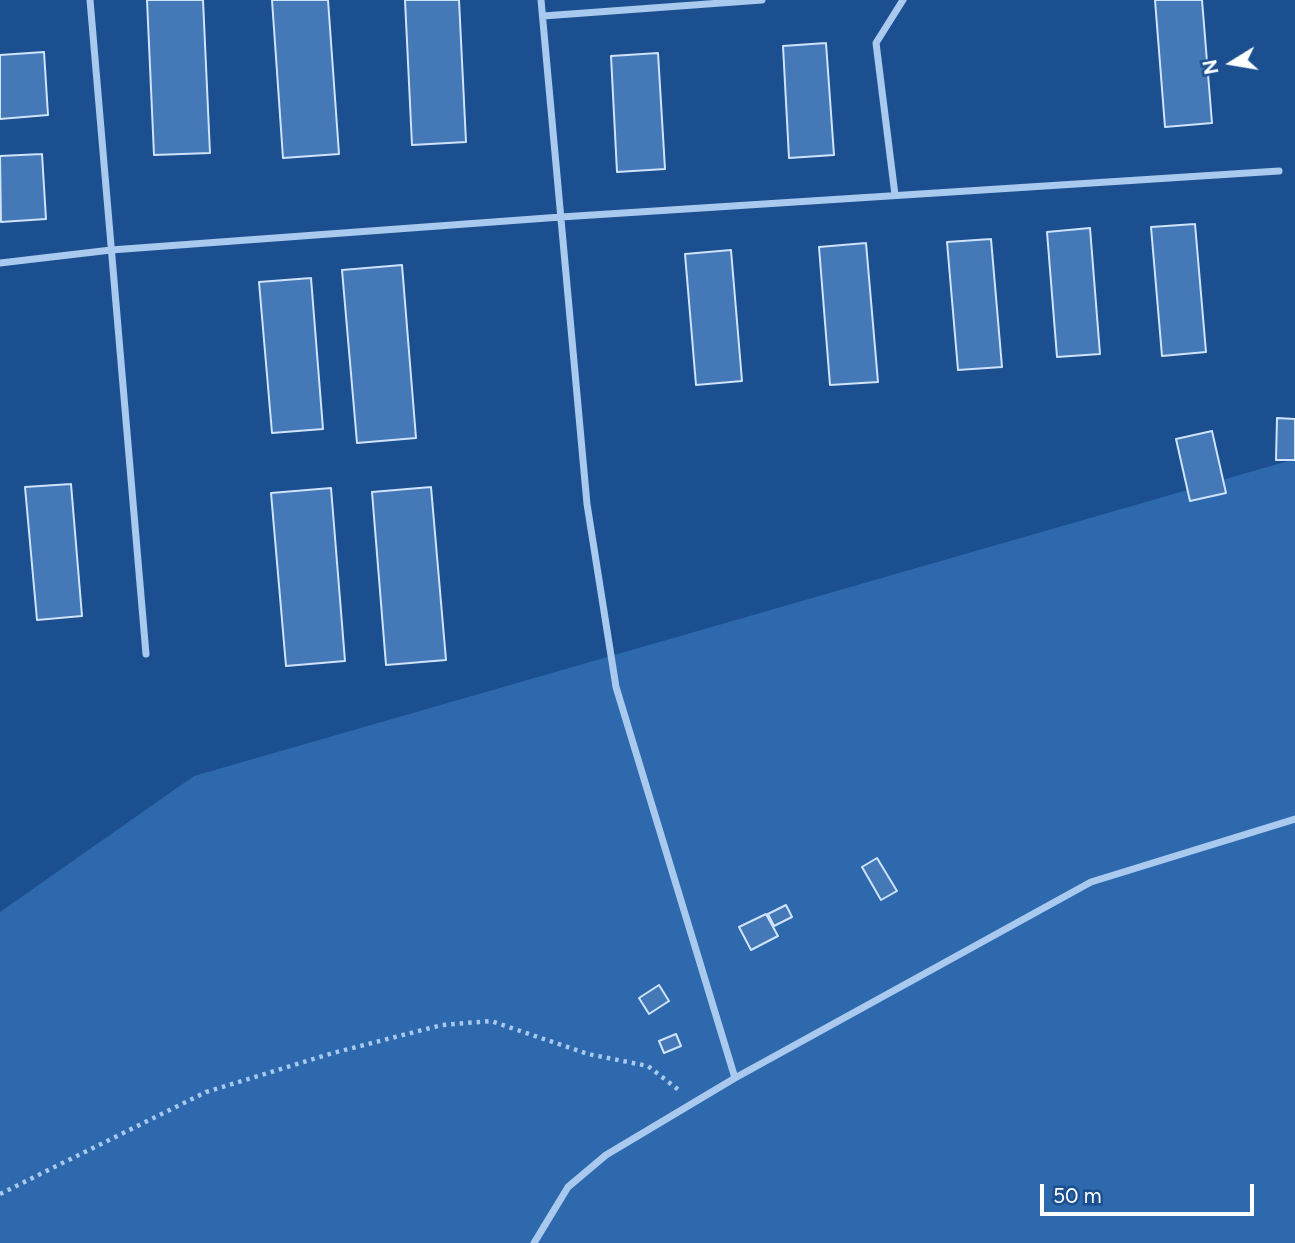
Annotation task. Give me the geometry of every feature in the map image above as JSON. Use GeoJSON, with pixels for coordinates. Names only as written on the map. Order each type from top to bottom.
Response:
{"type":"FeatureCollection","features":[{"type":"Feature","properties":{"kind":"street"},"geometry":{"type":"LineString","coordinates":[[90,0],[146,654]]}},
{"type":"Feature","properties":{"kind":"street"},"geometry":{"type":"LineString","coordinates":[[541,0],[587,504],[616,687],[736,1078]]}},
{"type":"Feature","properties":{"kind":"street"},"geometry":{"type":"LineString","coordinates":[[542,16],[678,3],[762,0]]}},
{"type":"Feature","properties":{"kind":"street"},"geometry":{"type":"LineString","coordinates":[[895,195],[876,43],[903,0]]}},
{"type":"Feature","properties":{"kind":"street"},"geometry":{"type":"LineString","coordinates":[[0,263],[111,250],[561,216],[1279,171]]}},
{"type":"Feature","properties":{"kind":"street"},"geometry":{"type":"LineString","coordinates":[[534,1243],[568,1186],[606,1155],[736,1078],[1091,882],[1295,820]]}},
{"type":"Feature","properties":{"kind":"path"},"geometry":{"type":"LineString","coordinates":[[0,1194],[206,1092],[333,1053],[442,1025],[491,1021],[588,1054],[648,1066],[695,1102]]}},
{"type":"Feature","properties":{"kind":"shaded area"},"geometry":{"type":"Polygon","coordinates":[[[1295,459],[1295,1243],[0,1243],[0,912],[194,776],[1295,459]]]}},
{"type":"Feature","properties":{"kind":"building"},"geometry":{"type":"Polygon","coordinates":[[[147,0],[203,0],[210,153],[154,155],[147,0]]]}},
{"type":"Feature","properties":{"kind":"building"},"geometry":{"type":"Polygon","coordinates":[[[272,0],[328,0],[339,154],[283,158],[272,0]]]}},
{"type":"Feature","properties":{"kind":"building"},"geometry":{"type":"Polygon","coordinates":[[[405,0],[459,0],[466,142],[412,145],[405,0]]]}},
{"type":"Feature","properties":{"kind":"building"},"geometry":{"type":"Polygon","coordinates":[[[1155,0],[1202,0],[1212,123],[1165,127],[1155,0]]]}},
{"type":"Feature","properties":{"kind":"building"},"geometry":{"type":"Polygon","coordinates":[[[826,43],[834,155],[789,158],[783,46],[826,43]]]}},
{"type":"Feature","properties":{"kind":"building"},"geometry":{"type":"Polygon","coordinates":[[[44,52],[48,115],[0,119],[0,55],[44,52]]]}},
{"type":"Feature","properties":{"kind":"building"},"geometry":{"type":"Polygon","coordinates":[[[658,53],[665,169],[617,172],[611,56],[658,53]]]}},
{"type":"Feature","properties":{"kind":"building"},"geometry":{"type":"Polygon","coordinates":[[[42,154],[46,219],[1,222],[0,156],[42,154]]]}},
{"type":"Feature","properties":{"kind":"building"},"geometry":{"type":"Polygon","coordinates":[[[1195,224],[1206,352],[1162,356],[1151,227],[1195,224]]]}},
{"type":"Feature","properties":{"kind":"building"},"geometry":{"type":"Polygon","coordinates":[[[1090,228],[1100,354],[1057,357],[1047,232],[1090,228]]]}},
{"type":"Feature","properties":{"kind":"building"},"geometry":{"type":"Polygon","coordinates":[[[991,239],[1002,367],[958,370],[947,242],[991,239]]]}},
{"type":"Feature","properties":{"kind":"building"},"geometry":{"type":"Polygon","coordinates":[[[866,243],[878,382],[830,385],[819,247],[866,243]]]}},
{"type":"Feature","properties":{"kind":"building"},"geometry":{"type":"Polygon","coordinates":[[[731,250],[742,381],[696,385],[685,254],[731,250]]]}},
{"type":"Feature","properties":{"kind":"building"},"geometry":{"type":"Polygon","coordinates":[[[402,265],[416,438],[357,443],[342,270],[402,265]]]}},
{"type":"Feature","properties":{"kind":"building"},"geometry":{"type":"Polygon","coordinates":[[[311,278],[323,429],[272,433],[259,282],[311,278]]]}},
{"type":"Feature","properties":{"kind":"building"},"geometry":{"type":"Polygon","coordinates":[[[1277,418],[1295,419],[1295,460],[1276,460],[1277,418]]]}},
{"type":"Feature","properties":{"kind":"building"},"geometry":{"type":"Polygon","coordinates":[[[1212,431],[1226,493],[1190,501],[1176,439],[1212,431]]]}},
{"type":"Feature","properties":{"kind":"building"},"geometry":{"type":"Polygon","coordinates":[[[71,484],[82,616],[37,620],[25,487],[71,484]]]}},
{"type":"Feature","properties":{"kind":"building"},"geometry":{"type":"Polygon","coordinates":[[[431,487],[446,660],[386,665],[372,492],[431,487]]]}},
{"type":"Feature","properties":{"kind":"building"},"geometry":{"type":"Polygon","coordinates":[[[331,488],[345,661],[286,666],[271,493],[331,488]]]}},
{"type":"Feature","properties":{"kind":"building"},"geometry":{"type":"Polygon","coordinates":[[[877,858],[897,891],[881,900],[862,867],[877,858]]]}},
{"type":"Feature","properties":{"kind":"building"},"geometry":{"type":"Polygon","coordinates":[[[786,905],[792,917],[774,926],[768,914],[786,905]]]}},
{"type":"Feature","properties":{"kind":"building"},"geometry":{"type":"Polygon","coordinates":[[[766,914],[778,936],[751,950],[739,927],[766,914]]]}},
{"type":"Feature","properties":{"kind":"building"},"geometry":{"type":"Polygon","coordinates":[[[659,985],[669,1001],[649,1014],[639,998],[659,985]]]}},
{"type":"Feature","properties":{"kind":"building"},"geometry":{"type":"Polygon","coordinates":[[[676,1034],[681,1046],[664,1053],[659,1041],[676,1034]]]}}]}
